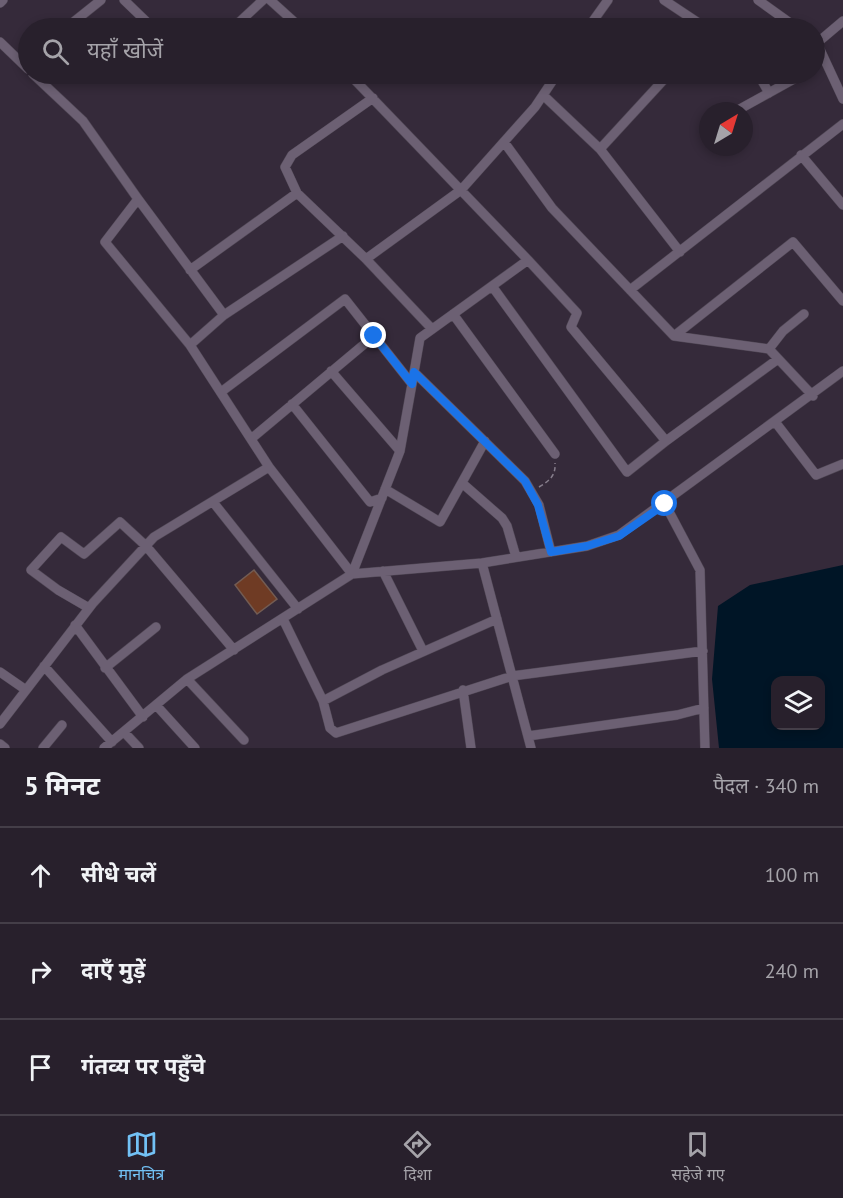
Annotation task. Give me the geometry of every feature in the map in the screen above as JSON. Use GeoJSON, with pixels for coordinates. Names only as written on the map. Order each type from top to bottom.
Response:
{"type":"FeatureCollection","features":[{"type":"Feature","properties":{"kind":"street"},"geometry":{"type":"LineString","coordinates":[[0,3],[3,0]]}},
{"type":"Feature","properties":{"kind":"street"},"geometry":{"type":"LineString","coordinates":[[78,18],[100,0]]}},
{"type":"Feature","properties":{"kind":"street"},"geometry":{"type":"LineString","coordinates":[[124,0],[143,18]]}},
{"type":"Feature","properties":{"kind":"street"},"geometry":{"type":"LineString","coordinates":[[244,18],[263,0]]}},
{"type":"Feature","properties":{"kind":"street"},"geometry":{"type":"LineString","coordinates":[[270,0],[290,18]]}},
{"type":"Feature","properties":{"kind":"street"},"geometry":{"type":"LineString","coordinates":[[595,18],[608,0]]}},
{"type":"Feature","properties":{"kind":"street"},"geometry":{"type":"LineString","coordinates":[[664,0],[691,18]]}},
{"type":"Feature","properties":{"kind":"street"},"geometry":{"type":"LineString","coordinates":[[763,1],[784,18]]}},
{"type":"Feature","properties":{"kind":"street"},"geometry":{"type":"LineString","coordinates":[[825,35],[843,21]]}},
{"type":"Feature","properties":{"kind":"street"},"geometry":{"type":"LineString","coordinates":[[0,42],[18,57]]}},
{"type":"Feature","properties":{"kind":"street"},"geometry":{"type":"LineString","coordinates":[[825,61],[843,99]]}},
{"type":"Feature","properties":{"kind":"street"},"geometry":{"type":"LineString","coordinates":[[44,84],[84,121],[138,199],[224,315]]}},
{"type":"Feature","properties":{"kind":"street"},"geometry":{"type":"LineString","coordinates":[[359,84],[577,313],[571,327],[666,441]]}},
{"type":"Feature","properties":{"kind":"street"},"geometry":{"type":"LineString","coordinates":[[366,259],[461,190],[504,142],[550,84]]}},
{"type":"Feature","properties":{"kind":"street"},"geometry":{"type":"LineString","coordinates":[[600,149],[660,84]]}},
{"type":"Feature","properties":{"kind":"street"},"geometry":{"type":"LineString","coordinates":[[764,84],[769,93]]}},
{"type":"Feature","properties":{"kind":"street"},"geometry":{"type":"LineString","coordinates":[[753,102],[785,84]]}},
{"type":"Feature","properties":{"kind":"street"},"geometry":{"type":"LineString","coordinates":[[543,95],[600,149],[680,252]]}},
{"type":"Feature","properties":{"kind":"street"},"geometry":{"type":"LineString","coordinates":[[373,98],[292,155],[285,167],[297,193],[366,259],[432,329]]}},
{"type":"Feature","properties":{"kind":"street"},"geometry":{"type":"LineString","coordinates":[[630,290],[801,154],[843,124]]}},
{"type":"Feature","properties":{"kind":"street"},"geometry":{"type":"LineString","coordinates":[[504,142],[552,208],[674,336],[768,350],[813,396]]}},
{"type":"Feature","properties":{"kind":"street"},"geometry":{"type":"LineString","coordinates":[[801,154],[843,205]]}},
{"type":"Feature","properties":{"kind":"street"},"geometry":{"type":"LineString","coordinates":[[190,270],[297,193]]}},
{"type":"Feature","properties":{"kind":"street"},"geometry":{"type":"LineString","coordinates":[[138,199],[105,242],[190,345],[269,467],[352,574]]}},
{"type":"Feature","properties":{"kind":"street"},"geometry":{"type":"LineString","coordinates":[[190,345],[224,315],[343,236]]}},
{"type":"Feature","properties":{"kind":"street"},"geometry":{"type":"LineString","coordinates":[[674,336],[793,242],[843,301]]}},
{"type":"Feature","properties":{"kind":"street"},"geometry":{"type":"LineString","coordinates":[[352,574],[400,451],[420,338],[528,260]]}},
{"type":"Feature","properties":{"kind":"street"},"geometry":{"type":"LineString","coordinates":[[492,286],[627,472],[778,359]]}},
{"type":"Feature","properties":{"kind":"street"},"geometry":{"type":"LineString","coordinates":[[221,392],[345,299],[412,384]]}},
{"type":"Feature","properties":{"kind":"street"},"geometry":{"type":"LineString","coordinates":[[453,314],[555,454]]}},
{"type":"Feature","properties":{"kind":"street"},"geometry":{"type":"LineString","coordinates":[[768,350],[783,331],[804,314]]}},
{"type":"Feature","properties":{"kind":"street"},"geometry":{"type":"LineString","coordinates":[[251,439],[374,336]]}},
{"type":"Feature","properties":{"kind":"street"},"geometry":{"type":"LineString","coordinates":[[44,666],[108,745],[188,679],[352,574],[482,563],[587,546],[619,536],[813,396],[843,371]]}},
{"type":"Feature","properties":{"kind":"street"},"geometry":{"type":"LineString","coordinates":[[332,372],[400,451]]}},
{"type":"Feature","properties":{"kind":"street"},"geometry":{"type":"LineString","coordinates":[[414,372],[525,481],[538,505],[551,552]]}},
{"type":"Feature","properties":{"kind":"street"},"geometry":{"type":"LineString","coordinates":[[292,404],[370,502],[383,493]]}},
{"type":"Feature","properties":{"kind":"street"},"geometry":{"type":"LineString","coordinates":[[776,423],[816,475],[843,464]]}},
{"type":"Feature","properties":{"kind":"street"},"geometry":{"type":"LineString","coordinates":[[383,493],[440,522],[485,441]]}},
{"type":"Feature","properties":{"kind":"street"},"geometry":{"type":"LineString","coordinates":[[0,724],[89,608],[154,537],[269,467]]}},
{"type":"Feature","properties":{"kind":"street"},"geometry":{"type":"LineString","coordinates":[[462,483],[507,526],[516,557]]}},
{"type":"Feature","properties":{"kind":"street"},"geometry":{"type":"LineString","coordinates":[[213,502],[298,609]]}},
{"type":"Feature","properties":{"kind":"street"},"geometry":{"type":"LineString","coordinates":[[665,504],[700,570],[705,748]]}},
{"type":"Feature","properties":{"kind":"street"},"geometry":{"type":"LineString","coordinates":[[89,608],[31,570],[61,537],[84,554],[120,522],[146,546],[234,650]]}},
{"type":"Feature","properties":{"kind":"street"},"geometry":{"type":"LineString","coordinates":[[482,563],[531,748]]}},
{"type":"Feature","properties":{"kind":"street"},"geometry":{"type":"LineString","coordinates":[[383,571],[423,651]]}},
{"type":"Feature","properties":{"kind":"street"},"geometry":{"type":"LineString","coordinates":[[283,619],[323,701],[330,728],[336,733],[512,676],[702,651]]}},
{"type":"Feature","properties":{"kind":"street"},"geometry":{"type":"LineString","coordinates":[[323,701],[423,651],[496,619]]}},
{"type":"Feature","properties":{"kind":"street"},"geometry":{"type":"LineString","coordinates":[[75,625],[143,717]]}},
{"type":"Feature","properties":{"kind":"street"},"geometry":{"type":"LineString","coordinates":[[105,668],[156,627]]}},
{"type":"Feature","properties":{"kind":"street"},"geometry":{"type":"LineString","coordinates":[[0,672],[26,690]]}},
{"type":"Feature","properties":{"kind":"street"},"geometry":{"type":"LineString","coordinates":[[188,679],[244,740]]}},
{"type":"Feature","properties":{"kind":"street"},"geometry":{"type":"LineString","coordinates":[[464,690],[470,748]]}},
{"type":"Feature","properties":{"kind":"street"},"geometry":{"type":"LineString","coordinates":[[156,705],[195,748]]}},
{"type":"Feature","properties":{"kind":"street"},"geometry":{"type":"LineString","coordinates":[[528,736],[676,715],[704,708]]}},
{"type":"Feature","properties":{"kind":"street"},"geometry":{"type":"LineString","coordinates":[[43,748],[62,725]]}},
{"type":"Feature","properties":{"kind":"street"},"geometry":{"type":"LineString","coordinates":[[124,732],[139,748]]}},
{"type":"Feature","properties":{"kind":"street"},"geometry":{"type":"LineString","coordinates":[[0,744],[5,748]]}},
{"type":"Feature","properties":{"kind":"path"},"geometry":{"type":"LineString","coordinates":[[531,492],[550,481],[555,471],[555,454]]}},
{"type":"Feature","properties":{"kind":"water"},"geometry":{"type":"Polygon","coordinates":[[[843,565],[843,748],[719,748],[712,679],[718,606],[750,585],[843,565]]]}},
{"type":"Feature","properties":{"kind":"building"},"geometry":{"type":"Polygon","coordinates":[[[254,570],[277,599],[257,614],[235,585],[254,570]]]}},
{"type":"Feature","properties":{"kind":"route"},"geometry":{"type":"LineString","coordinates":[[374,336],[412,384],[414,372],[525,481],[538,505],[551,552],[587,546],[619,536],[665,504]]}}]}
